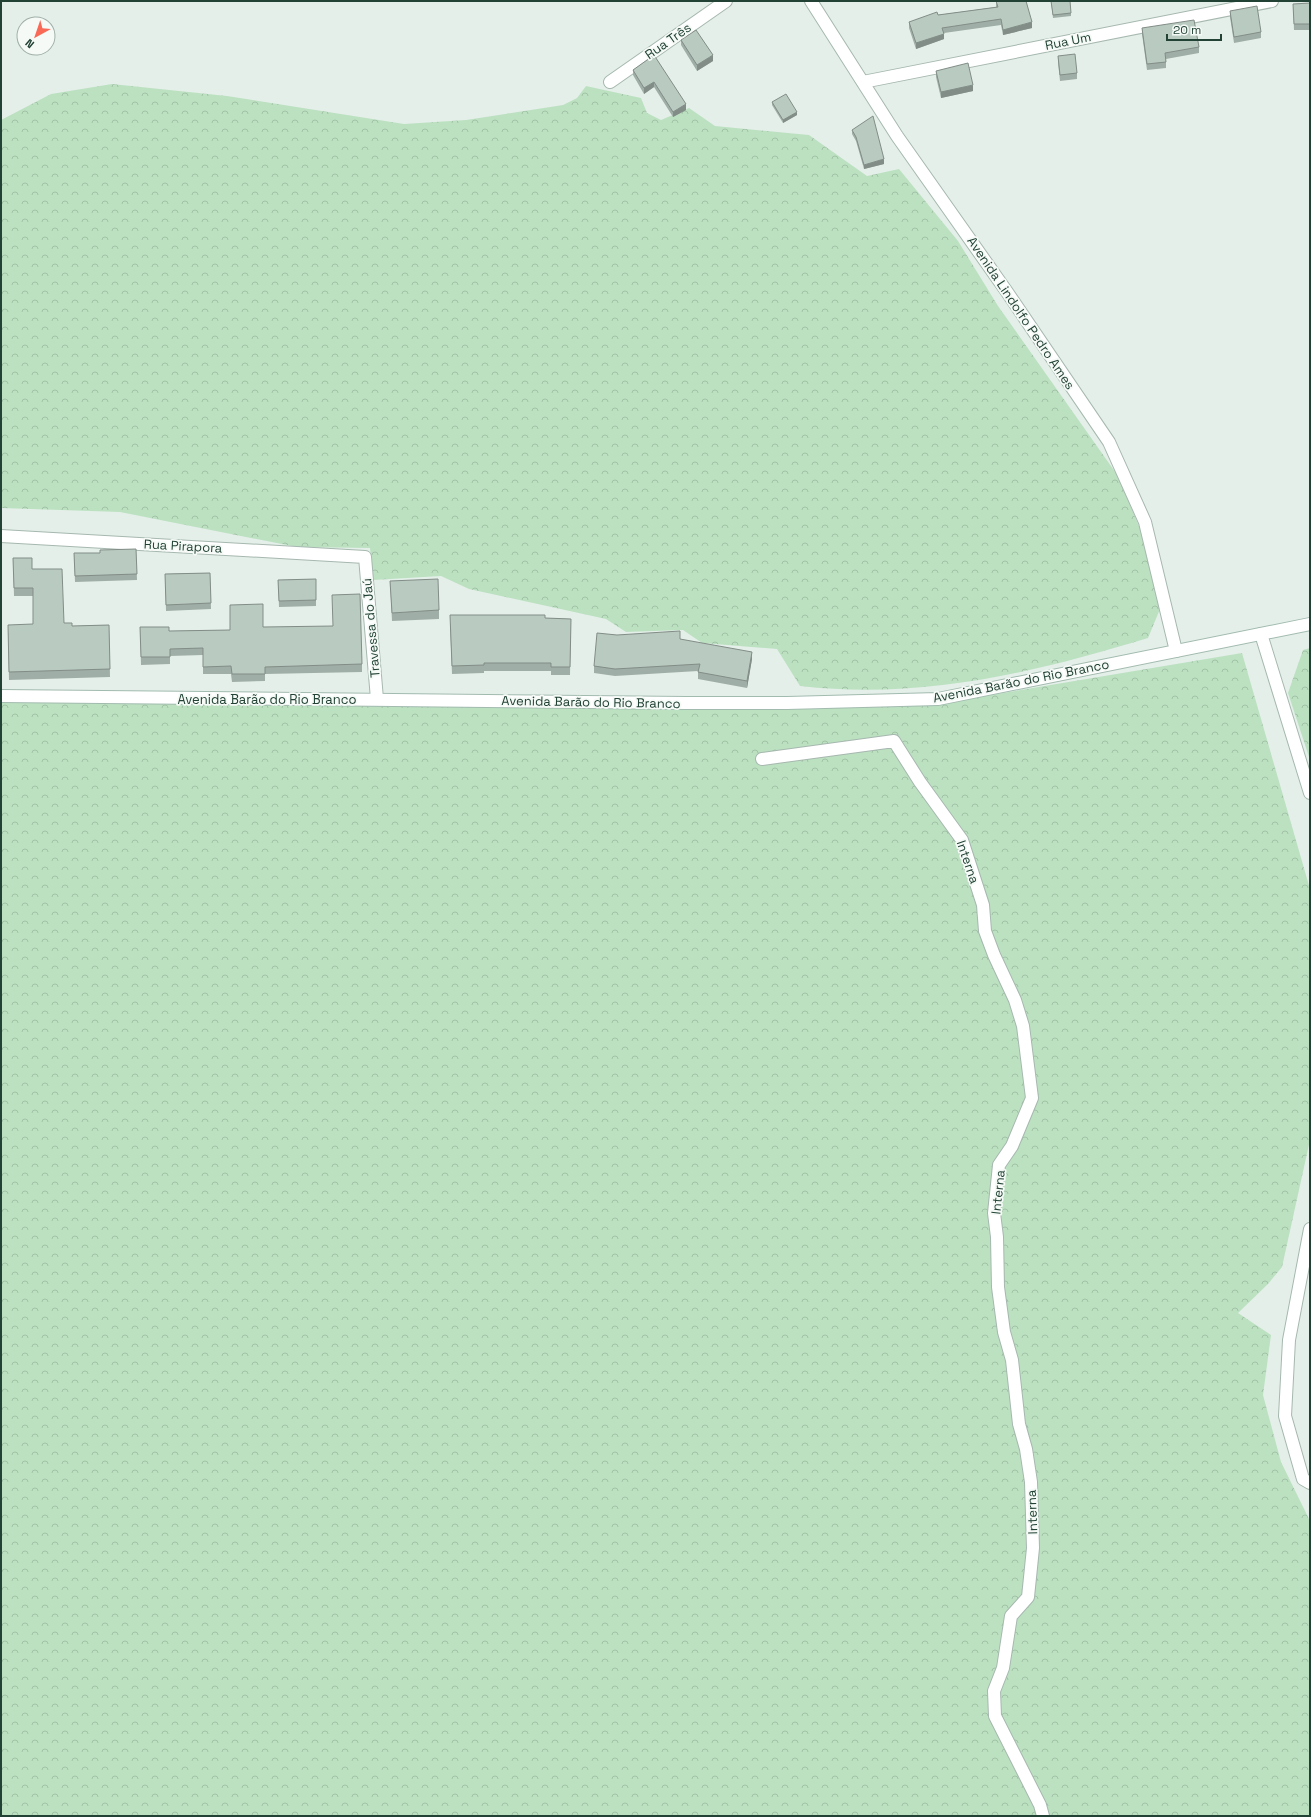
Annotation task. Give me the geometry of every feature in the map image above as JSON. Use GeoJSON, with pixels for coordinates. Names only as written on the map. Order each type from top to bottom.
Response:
{"type":"FeatureCollection","features":[{"type":"Feature","properties":{"kind":"street","name":"Rua Três"},"geometry":{"type":"LineString","coordinates":[[610,82],[726,1]]}},
{"type":"Feature","properties":{"kind":"street","name":"Avenida Lindolfo Pedro Ames"},"geometry":{"type":"LineString","coordinates":[[811,1],[898,136],[1109,442],[1145,522],[1176,651]]}},
{"type":"Feature","properties":{"kind":"street","name":"Rua Um"},"geometry":{"type":"LineString","coordinates":[[863,82],[1272,1]]}},
{"type":"Feature","properties":{"kind":"street","name":"Rua Pirapora"},"geometry":{"type":"LineString","coordinates":[[1,536],[365,557]]}},
{"type":"Feature","properties":{"kind":"street","name":"Travessa do Jaú"},"geometry":{"type":"LineString","coordinates":[[365,557],[377,699]]}},
{"type":"Feature","properties":{"kind":"street","name":"Avenida Barão do Rio Branco"},"geometry":{"type":"LineString","coordinates":[[1,696],[694,703],[787,703],[938,699],[1310,624]]}},
{"type":"Feature","properties":{"kind":"street"},"geometry":{"type":"LineString","coordinates":[[1261,634],[1310,793]]}},
{"type":"Feature","properties":{"kind":"street","name":"Interna"},"geometry":{"type":"LineString","coordinates":[[762,759],[894,741],[920,782],[962,840],[983,905],[986,931],[994,954],[1016,1000],[1023,1026],[1027,1070],[1032,1098],[1012,1146],[999,1166],[994,1213],[997,1237],[998,1286],[1003,1325],[1012,1360],[1019,1424],[1026,1449],[1030,1482],[1033,1548],[1028,1597],[1011,1616],[1004,1668],[994,1691],[995,1716],[1040,1805],[1044,1816]]}},
{"type":"Feature","properties":{"kind":"street"},"geometry":{"type":"LineString","coordinates":[[1310,1229],[1289,1340],[1285,1416],[1303,1479],[1310,1483]]}},
{"type":"Feature","properties":{"kind":"green space"},"geometry":{"type":"Polygon","coordinates":[[[112,84],[227,96],[404,124],[466,120],[563,105],[577,98],[586,86],[641,98],[647,113],[661,120],[689,108],[715,126],[809,135],[867,176],[899,169],[958,241],[998,306],[1118,476],[1151,555],[1160,609],[1148,638],[1105,651],[1019,672],[933,686],[889,689],[845,689],[800,686],[777,649],[702,643],[683,630],[626,632],[606,619],[469,589],[441,576],[373,580],[370,548],[297,547],[120,512],[1,508],[1,120],[51,94],[112,84]]]}},
{"type":"Feature","properties":{"kind":"green space"},"geometry":{"type":"Polygon","coordinates":[[[1310,648],[1310,760],[1288,693],[1303,650],[1310,648]]]}},
{"type":"Feature","properties":{"kind":"green space"},"geometry":{"type":"Polygon","coordinates":[[[1242,653],[1310,889],[1310,1140],[1282,1267],[1268,1284],[1238,1313],[1271,1335],[1263,1395],[1281,1462],[1310,1521],[1310,1816],[1,1816],[1,700],[937,704],[1242,653]]]}},
{"type":"Feature","properties":{"kind":"building"},"geometry":{"type":"Polygon","coordinates":[[[996,1],[1026,1],[1032,22],[1003,30],[1001,19],[942,28],[944,34],[916,43],[909,22],[937,12],[938,15],[998,7],[996,1]]]}},
{"type":"Feature","properties":{"kind":"building"},"geometry":{"type":"Polygon","coordinates":[[[1051,1],[1070,1],[1071,13],[1053,15],[1051,1]]]}},
{"type":"Feature","properties":{"kind":"building"},"geometry":{"type":"Polygon","coordinates":[[[1310,3],[1310,24],[1294,24],[1293,4],[1310,3]]]}},
{"type":"Feature","properties":{"kind":"building"},"geometry":{"type":"Polygon","coordinates":[[[1257,6],[1261,32],[1234,37],[1230,11],[1257,6]]]}},
{"type":"Feature","properties":{"kind":"building"},"geometry":{"type":"Polygon","coordinates":[[[1194,20],[1199,47],[1165,53],[1166,62],[1147,64],[1142,28],[1194,20]]]}},
{"type":"Feature","properties":{"kind":"building"},"geometry":{"type":"Polygon","coordinates":[[[696,30],[713,55],[697,65],[681,40],[696,30]]]}},
{"type":"Feature","properties":{"kind":"building"},"geometry":{"type":"Polygon","coordinates":[[[1075,54],[1077,73],[1060,75],[1058,56],[1075,54]]]}},
{"type":"Feature","properties":{"kind":"building"},"geometry":{"type":"Polygon","coordinates":[[[654,55],[686,104],[673,112],[654,82],[644,88],[633,70],[654,55]]]}},
{"type":"Feature","properties":{"kind":"building"},"geometry":{"type":"Polygon","coordinates":[[[968,63],[973,85],[941,92],[936,71],[968,63]]]}},
{"type":"Feature","properties":{"kind":"building"},"geometry":{"type":"Polygon","coordinates":[[[786,94],[797,112],[783,120],[772,102],[786,94]]]}},
{"type":"Feature","properties":{"kind":"building"},"geometry":{"type":"Polygon","coordinates":[[[873,116],[884,159],[864,165],[856,137],[852,130],[873,116]]]}},
{"type":"Feature","properties":{"kind":"building"},"geometry":{"type":"Polygon","coordinates":[[[136,549],[137,574],[75,576],[74,553],[100,553],[100,550],[136,549]]]}},
{"type":"Feature","properties":{"kind":"building"},"geometry":{"type":"Polygon","coordinates":[[[13,558],[32,558],[32,569],[62,569],[64,623],[72,623],[72,626],[109,625],[110,669],[9,672],[8,625],[33,624],[33,588],[14,588],[13,558]]]}},
{"type":"Feature","properties":{"kind":"building"},"geometry":{"type":"Polygon","coordinates":[[[210,573],[211,603],[166,605],[165,574],[210,573]]]}},
{"type":"Feature","properties":{"kind":"building"},"geometry":{"type":"Polygon","coordinates":[[[316,579],[316,600],[279,601],[278,580],[316,579]]]}},
{"type":"Feature","properties":{"kind":"building"},"geometry":{"type":"Polygon","coordinates":[[[438,579],[439,610],[392,613],[390,581],[438,579]]]}},
{"type":"Feature","properties":{"kind":"building"},"geometry":{"type":"Polygon","coordinates":[[[360,594],[362,664],[265,667],[265,674],[232,674],[231,666],[203,667],[203,648],[170,649],[170,657],[141,657],[140,627],[169,627],[169,631],[230,630],[230,605],[263,604],[263,627],[333,626],[332,595],[360,594]]]}},
{"type":"Feature","properties":{"kind":"building"},"geometry":{"type":"Polygon","coordinates":[[[450,615],[545,615],[545,618],[571,619],[570,667],[551,667],[551,663],[484,663],[484,665],[452,666],[450,615]]]}},
{"type":"Feature","properties":{"kind":"building"},"geometry":{"type":"Polygon","coordinates":[[[680,631],[680,639],[752,652],[747,681],[698,672],[700,664],[615,669],[594,666],[597,633],[617,635],[680,631]]]}}]}
